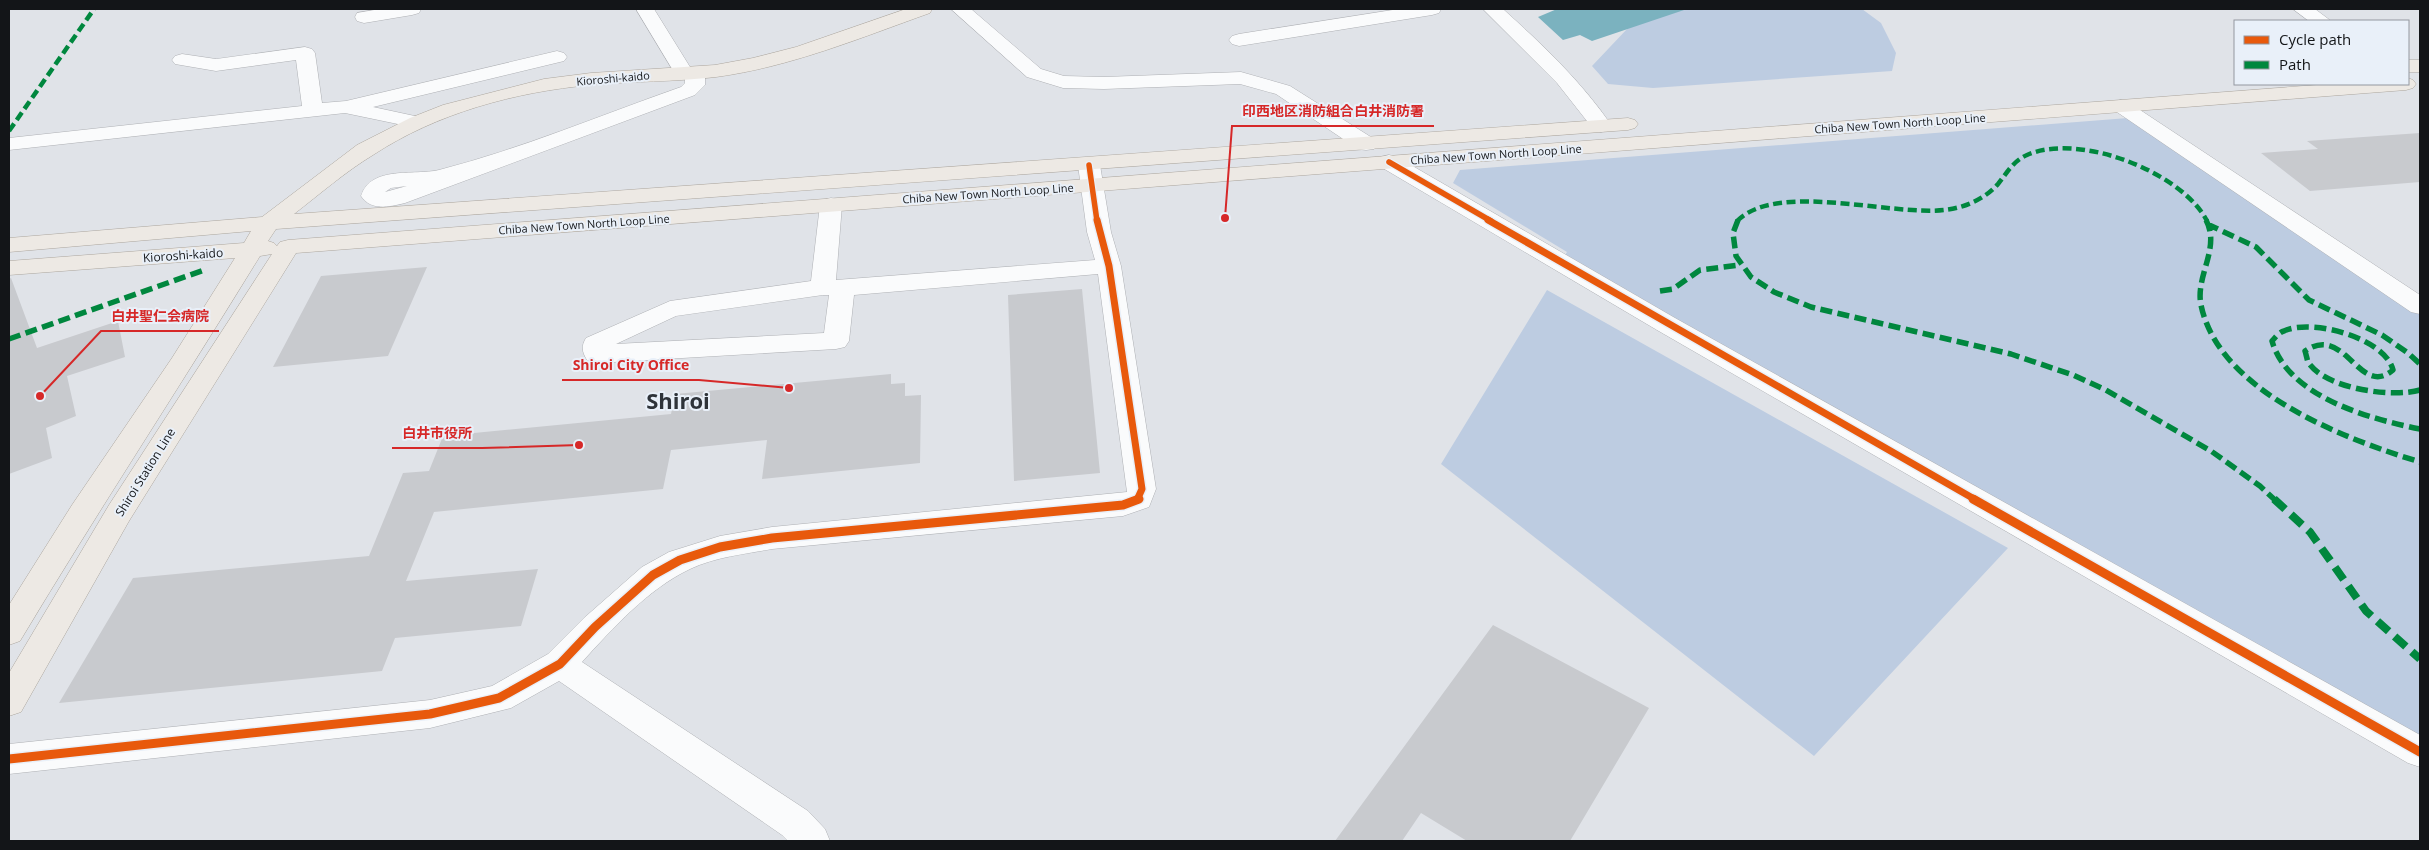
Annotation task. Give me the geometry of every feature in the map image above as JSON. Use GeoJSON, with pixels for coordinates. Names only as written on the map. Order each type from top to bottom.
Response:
{"type":"FeatureCollection","features":[{"type":"Feature","properties":{"kind":"main road","name":"Kioroshi-kaido"},"geometry":{"type":"LineString","coordinates":[[9,245],[268,223],[365,150],[418,122],[479,100],[544,85],[754,64],[787,55],[923,9]]}},
{"type":"Feature","properties":{"kind":"main road","name":"Chiba New Town North Loop Line"},"geometry":{"type":"LineString","coordinates":[[288,247],[831,205],[1366,144],[2234,79]]}},
{"type":"Feature","properties":{"kind":"main road","name":"Chiba New Town North Loop Line"},"geometry":{"type":"LineString","coordinates":[[268,223],[1090,175],[1389,162],[2394,85]]}},
{"type":"Feature","properties":{"kind":"main road"},"geometry":{"type":"LineString","coordinates":[[288,247],[303,222],[318,184]]}},
{"type":"Feature","properties":{"kind":"main road"},"geometry":{"type":"LineString","coordinates":[[9,632],[268,223]]}},
{"type":"Feature","properties":{"kind":"main road","name":"Kioroshi-kaido"},"geometry":{"type":"LineString","coordinates":[[9,268],[288,247]]}},
{"type":"Feature","properties":{"kind":"main road","name":"Shiroi Station Line"},"geometry":{"type":"LineString","coordinates":[[9,702],[119,513],[288,247]]}},
{"type":"Feature","properties":{"kind":"street"},"geometry":{"type":"LineString","coordinates":[[364,18],[411,9]]}},
{"type":"Feature","properties":{"kind":"street"},"geometry":{"type":"LineString","coordinates":[[480,166],[688,91],[695,85],[689,72],[645,9]]}},
{"type":"Feature","properties":{"kind":"street"},"geometry":{"type":"LineString","coordinates":[[960,9],[1034,73],[1063,82],[1104,83],[1233,78],[1263,83],[1283,90],[1366,144]]}},
{"type":"Feature","properties":{"kind":"street"},"geometry":{"type":"LineString","coordinates":[[1233,78],[1241,35],[1432,9]]}},
{"type":"Feature","properties":{"kind":"street"},"geometry":{"type":"LineString","coordinates":[[1492,9],[1532,45],[1584,101],[1601,126]]}},
{"type":"Feature","properties":{"kind":"street"},"geometry":{"type":"LineString","coordinates":[[2302,9],[2320,20]]}},
{"type":"Feature","properties":{"kind":"street"},"geometry":{"type":"LineString","coordinates":[[182,60],[216,65],[305,53],[313,110]]}},
{"type":"Feature","properties":{"kind":"street"},"geometry":{"type":"LineString","coordinates":[[9,144],[345,107],[556,57]]}},
{"type":"Feature","properties":{"kind":"street"},"geometry":{"type":"LineString","coordinates":[[2121,106],[2420,306]]}},
{"type":"Feature","properties":{"kind":"street"},"geometry":{"type":"LineString","coordinates":[[345,107],[418,122]]}},
{"type":"Feature","properties":{"kind":"street"},"geometry":{"type":"LineString","coordinates":[[1389,162],[1674,329],[2420,752]]}},
{"type":"Feature","properties":{"kind":"street"},"geometry":{"type":"LineString","coordinates":[[9,759],[430,714],[499,698],[560,664],[595,627],[653,575],[680,560],[720,547],[772,538],[1123,505],[1139,499],[1142,489],[1109,266],[1099,232],[1090,175]]}},
{"type":"Feature","properties":{"kind":"street"},"geometry":{"type":"LineString","coordinates":[[831,205],[833,288],[836,341],[596,354],[595,344],[670,309],[833,288],[1109,266]]}},
{"type":"Feature","properties":{"kind":"street"},"geometry":{"type":"LineString","coordinates":[[560,664],[795,823],[812,841]]}},
{"type":"Feature","properties":{"kind":"shaded area"},"geometry":{"type":"Polygon","coordinates":[[[1557,9],[1687,9],[1592,41],[1580,35],[1563,40],[1538,17],[1557,9]]]}},
{"type":"Feature","properties":{"kind":"shaded area"},"geometry":{"type":"Polygon","coordinates":[[[1664,9],[1862,9],[1881,23],[1896,53],[1892,71],[1653,88],[1608,84],[1592,66],[1627,29],[1664,9]]]}},
{"type":"Feature","properties":{"kind":"shaded area"},"geometry":{"type":"Polygon","coordinates":[[[2128,118],[2420,314],[2420,740],[1564,257],[1567,252],[1453,183],[1460,170],[2128,118]]]}},
{"type":"Feature","properties":{"kind":"shaded area"},"geometry":{"type":"Polygon","coordinates":[[[1547,290],[2008,548],[1814,756],[1441,464],[1547,290]]]}},
{"type":"Feature","properties":{"kind":"building"},"geometry":{"type":"Polygon","coordinates":[[[2420,133],[2420,182],[2310,191],[2261,153],[2318,149],[2307,141],[2420,133]]]}},
{"type":"Feature","properties":{"kind":"building"},"geometry":{"type":"Polygon","coordinates":[[[427,267],[388,356],[273,367],[321,276],[427,267]]]}},
{"type":"Feature","properties":{"kind":"building"},"geometry":{"type":"Polygon","coordinates":[[[11,278],[37,348],[118,321],[125,357],[67,376],[76,416],[46,428],[52,458],[9,474],[9,279],[11,278]]]}},
{"type":"Feature","properties":{"kind":"building"},"geometry":{"type":"Polygon","coordinates":[[[1082,289],[1100,473],[1014,481],[1008,295],[1082,289]]]}},
{"type":"Feature","properties":{"kind":"building"},"geometry":{"type":"Polygon","coordinates":[[[891,374],[891,384],[905,383],[905,396],[921,395],[920,463],[762,479],[767,440],[671,450],[663,489],[434,512],[406,581],[538,569],[521,626],[395,638],[382,671],[59,703],[133,578],[369,556],[403,473],[429,471],[443,436],[671,414],[675,394],[891,374]]]}},
{"type":"Feature","properties":{"kind":"building"},"geometry":{"type":"Polygon","coordinates":[[[1493,625],[1649,708],[1570,841],[1467,841],[1421,813],[1402,841],[1335,841],[1493,625]]]}},
{"type":"Feature","properties":{"kind":"marked path"},"geometry":{"type":"LineString","coordinates":[[9,131],[94,9]]}},
{"type":"Feature","properties":{"kind":"marked path"},"geometry":{"type":"LineString","coordinates":[[2420,462],[2367,444],[2308,417],[2254,383],[2233,363],[2216,343],[2200,304],[2201,282],[2212,240],[2209,225],[2202,212],[2193,200],[2167,181],[2139,166],[2115,157],[2071,149],[2056,149],[2028,154],[2017,160],[1998,184],[1987,194],[1959,207],[1944,210],[1922,211],[1806,202],[1779,203],[1756,209],[1739,219],[1734,227],[1733,243],[1736,256],[1743,268],[1751,277],[1774,292],[1811,307],[2011,354],[2073,375],[2106,390],[2211,451],[2260,486],[2310,532],[2366,611],[2420,659]]}},
{"type":"Feature","properties":{"kind":"marked path"},"geometry":{"type":"LineString","coordinates":[[2207,224],[2256,247],[2275,264],[2303,296],[2323,308],[2396,343],[2420,364]]}},
{"type":"Feature","properties":{"kind":"marked path"},"geometry":{"type":"LineString","coordinates":[[1660,291],[1673,289],[1700,270],[1739,265]]}},
{"type":"Feature","properties":{"kind":"marked path"},"geometry":{"type":"LineString","coordinates":[[9,339],[207,269]]}},
{"type":"Feature","properties":{"kind":"marked path"},"geometry":{"type":"LineString","coordinates":[[2420,390],[2408,394],[2372,392],[2334,381],[2319,372],[2308,362],[2305,351],[2322,345],[2339,349],[2371,376],[2378,378],[2386,376],[2393,370],[2391,360],[2379,349],[2342,332],[2299,327],[2282,331],[2272,341],[2276,354],[2285,367],[2315,391],[2349,409],[2389,423],[2420,429]]}},
{"type":"Feature","properties":{"kind":"cycle path"},"geometry":{"type":"LineString","coordinates":[[1389,162],[1666,324],[2420,752]]}},
{"type":"Feature","properties":{"kind":"cycle path"},"geometry":{"type":"LineString","coordinates":[[9,759],[430,714],[499,698],[560,664],[595,627],[653,575],[680,560],[720,547],[772,538],[1123,505],[1139,499],[1142,489],[1109,266],[1099,232],[1089,165]]}},
{"type":"Feature","properties":{"kind":"place","name":"印西地区消防組合白井消防署"},"geometry":{"type":"Point","coordinates":[1225,218]}},
{"type":"Feature","properties":{"kind":"place","name":"Shiroi City Office"},"geometry":{"type":"Point","coordinates":[789,388]}},
{"type":"Feature","properties":{"kind":"place","name":"白井聖仁会病院"},"geometry":{"type":"Point","coordinates":[40,396]}},
{"type":"Feature","properties":{"kind":"place","name":"白井市役所"},"geometry":{"type":"Point","coordinates":[579,445]}},
{"type":"Feature","properties":{"kind":"district","name":"Shiroi"},"geometry":{"type":"Point","coordinates":[678,400]}}]}
